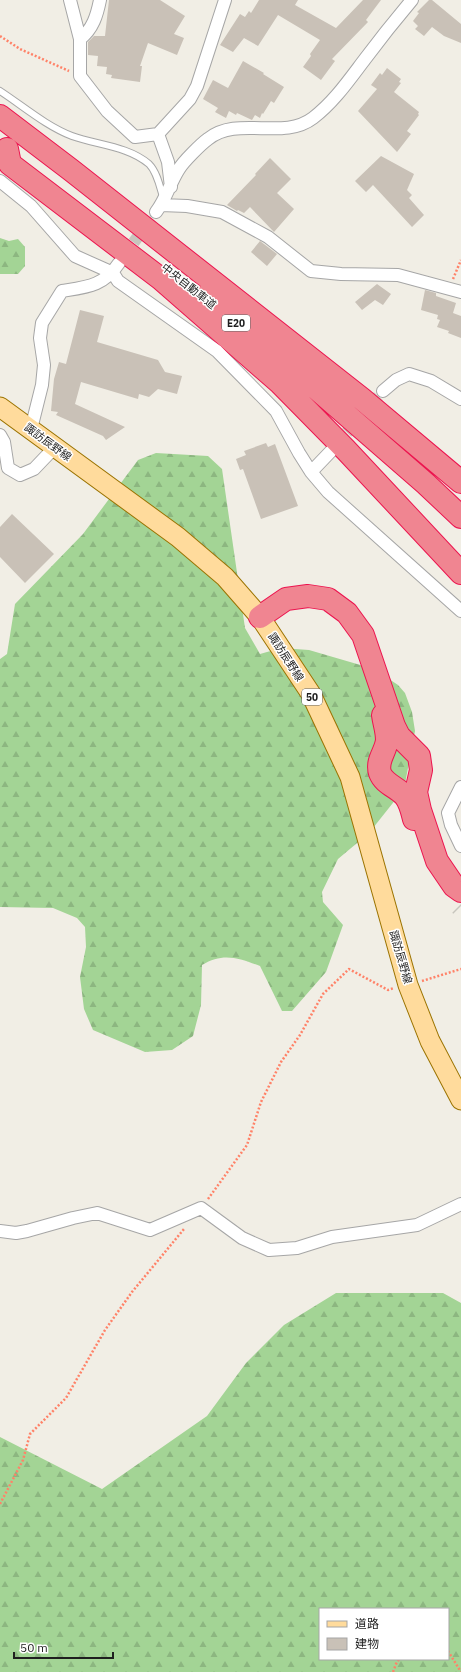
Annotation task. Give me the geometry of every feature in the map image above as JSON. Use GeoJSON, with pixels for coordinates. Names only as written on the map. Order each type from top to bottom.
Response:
{"type":"FeatureCollection","features":[{"type":"Feature","properties":{"kind":"highway","name":"中央自動車道"},"geometry":{"type":"LineString","coordinates":[[0,116],[362,399],[461,482]]}},
{"type":"Feature","properties":{"kind":"highway","name":"中央自動車道"},"geometry":{"type":"LineString","coordinates":[[4,146],[157,262],[295,370],[426,484],[461,517]]}},
{"type":"Feature","properties":{"kind":"highway"},"geometry":{"type":"LineString","coordinates":[[4,146],[10,164],[161,279],[280,383],[346,450],[461,573]]}},
{"type":"Feature","properties":{"kind":"highway"},"geometry":{"type":"LineString","coordinates":[[362,399],[386,406],[461,463]]}},
{"type":"Feature","properties":{"kind":"highway"},"geometry":{"type":"LineString","coordinates":[[260,617],[286,599],[308,596],[328,599],[347,613],[363,635],[368,647],[394,726],[399,736],[419,756],[421,770],[418,777],[416,792],[418,802],[437,861],[454,886],[460,898],[450,898],[435,880],[410,804],[405,796],[382,778],[379,771],[380,758],[384,752],[387,740],[386,729],[368,647]]}},
{"type":"Feature","properties":{"kind":"main road","name":"諏訪辰野線"},"geometry":{"type":"LineString","coordinates":[[0,407],[178,537],[225,577],[260,617],[310,694],[350,777],[408,985],[430,1041],[461,1100]]}},
{"type":"Feature","properties":{"kind":"street"},"geometry":{"type":"LineString","coordinates":[[70,0],[80,40],[80,76],[107,111],[136,137],[158,134],[190,99],[197,86],[225,0]]}},
{"type":"Feature","properties":{"kind":"street"},"geometry":{"type":"LineString","coordinates":[[80,40],[91,29],[98,12],[100,0]]}},
{"type":"Feature","properties":{"kind":"street"},"geometry":{"type":"LineString","coordinates":[[160,206],[179,169],[209,138],[228,129],[284,128],[302,124],[312,119],[336,97],[412,0]]}},
{"type":"Feature","properties":{"kind":"street"},"geometry":{"type":"LineString","coordinates":[[158,134],[168,162],[171,187]]}},
{"type":"Feature","properties":{"kind":"street"},"geometry":{"type":"LineString","coordinates":[[0,181],[31,206],[75,256],[116,268]]}},
{"type":"Feature","properties":{"kind":"street"},"geometry":{"type":"LineString","coordinates":[[160,206],[187,206],[222,212],[268,236],[311,271],[341,274],[398,275],[455,290]]}},
{"type":"Feature","properties":{"kind":"street"},"geometry":{"type":"LineString","coordinates":[[31,429],[42,385],[44,364],[40,338],[42,323],[62,291],[93,286],[116,268]]}},
{"type":"Feature","properties":{"kind":"street"},"geometry":{"type":"LineString","coordinates":[[116,268],[118,281],[217,351],[276,410],[311,472],[328,492],[461,611]]}},
{"type":"Feature","properties":{"kind":"street"},"geometry":{"type":"LineString","coordinates":[[383,391],[396,380],[409,374],[431,381],[461,399]]}},
{"type":"Feature","properties":{"kind":"street"},"geometry":{"type":"LineString","coordinates":[[0,435],[4,442],[8,468],[20,475],[34,469],[55,447]]}},
{"type":"Feature","properties":{"kind":"street"},"geometry":{"type":"LineString","coordinates":[[311,472],[333,449]]}},
{"type":"Feature","properties":{"kind":"street"},"geometry":{"type":"LineString","coordinates":[[461,787],[448,813],[451,825],[461,846]]}},
{"type":"Feature","properties":{"kind":"street"},"geometry":{"type":"LineString","coordinates":[[0,1231],[16,1233],[27,1231],[97,1213],[150,1230],[201,1208],[242,1238],[269,1250],[297,1248],[332,1237],[417,1225],[461,1204]]}},
{"type":"Feature","properties":{"kind":"lane"},"geometry":{"type":"LineString","coordinates":[[0,91],[52,126],[72,136],[139,156],[151,165],[157,178],[160,206]]}},
{"type":"Feature","properties":{"kind":"lane"},"geometry":{"type":"LineString","coordinates":[[384,752],[396,745],[410,747]]}},
{"type":"Feature","properties":{"kind":"lane"},"geometry":{"type":"LineString","coordinates":[[394,786],[408,786],[418,777]]}},
{"type":"Feature","properties":{"kind":"path"},"geometry":{"type":"LineString","coordinates":[[0,36],[20,49],[80,76]]}},
{"type":"Feature","properties":{"kind":"path"},"geometry":{"type":"LineString","coordinates":[[455,290],[461,260]]}},
{"type":"Feature","properties":{"kind":"path"},"geometry":{"type":"LineString","coordinates":[[0,1504],[23,1460],[30,1434],[66,1398],[105,1330],[132,1292],[201,1208],[247,1145],[261,1102],[281,1062],[300,1035],[323,994],[349,969]]}},
{"type":"Feature","properties":{"kind":"path"},"geometry":{"type":"LineString","coordinates":[[449,1653],[461,1672]]}},
{"type":"Feature","properties":{"kind":"path"},"geometry":{"type":"LineString","coordinates":[[393,1672],[399,1660]]}},
{"type":"Feature","properties":{"kind":"green space"},"geometry":{"type":"Polygon","coordinates":[[[0,238],[9,241],[18,239],[25,247],[25,266],[18,274],[0,274],[0,238]]]}},
{"type":"Feature","properties":{"kind":"green space"},"geometry":{"type":"Polygon","coordinates":[[[156,453],[208,456],[222,469],[245,628],[260,654],[281,648],[309,650],[374,669],[398,685],[405,693],[412,712],[415,731],[404,789],[369,833],[338,859],[322,892],[323,902],[343,925],[326,972],[292,1011],[282,1011],[260,966],[238,959],[224,957],[210,961],[202,965],[201,1005],[193,1036],[172,1050],[145,1052],[93,1030],[84,1009],[80,977],[86,947],[85,927],[77,918],[53,908],[0,907],[0,659],[7,654],[15,604],[83,534],[138,460],[156,453]]]}},
{"type":"Feature","properties":{"kind":"green space"},"geometry":{"type":"Polygon","coordinates":[[[336,1293],[443,1293],[461,1303],[461,1672],[0,1672],[0,1437],[102,1489],[207,1416],[246,1363],[284,1325],[336,1293]]]}},
{"type":"Feature","properties":{"kind":"building"},"geometry":{"type":"Polygon","coordinates":[[[109,0],[160,0],[185,16],[174,34],[184,38],[177,55],[148,43],[140,66],[142,66],[140,82],[111,78],[112,75],[106,74],[107,67],[97,66],[98,56],[88,55],[88,42],[94,36],[105,36],[109,0]]]}},
{"type":"Feature","properties":{"kind":"building"},"geometry":{"type":"Polygon","coordinates":[[[259,0],[298,0],[295,5],[336,28],[363,0],[381,0],[366,20],[368,22],[332,59],[335,61],[321,80],[303,67],[320,40],[278,15],[258,46],[244,38],[233,52],[220,45],[240,14],[245,17],[249,11],[251,13],[259,0]]]}},
{"type":"Feature","properties":{"kind":"building"},"geometry":{"type":"Polygon","coordinates":[[[429,0],[432,0],[461,24],[461,43],[444,36],[432,27],[424,36],[415,29],[418,26],[413,21],[419,13],[417,12],[429,0]]]}},
{"type":"Feature","properties":{"kind":"building"},"geometry":{"type":"Polygon","coordinates":[[[243,61],[284,87],[274,103],[271,101],[260,118],[255,115],[252,120],[229,111],[226,118],[215,112],[218,108],[203,99],[213,80],[228,88],[243,61]]]}},
{"type":"Feature","properties":{"kind":"building"},"geometry":{"type":"Polygon","coordinates":[[[387,68],[401,79],[399,82],[401,83],[394,92],[419,112],[419,115],[407,131],[411,134],[397,152],[358,111],[377,89],[371,85],[380,73],[382,75],[387,68]]]}},
{"type":"Feature","properties":{"kind":"building"},"geometry":{"type":"Polygon","coordinates":[[[381,156],[414,174],[407,190],[412,195],[409,198],[424,215],[412,227],[373,185],[366,192],[355,181],[381,156]]]}},
{"type":"Feature","properties":{"kind":"building"},"geometry":{"type":"Polygon","coordinates":[[[270,158],[291,179],[277,193],[294,209],[274,232],[250,207],[244,213],[227,205],[270,158]]]}},
{"type":"Feature","properties":{"kind":"building"},"geometry":{"type":"Polygon","coordinates":[[[260,241],[277,254],[267,266],[251,252],[260,241]]]}},
{"type":"Feature","properties":{"kind":"building"},"geometry":{"type":"Polygon","coordinates":[[[377,284],[391,294],[383,305],[375,300],[362,310],[355,302],[377,284]]]}},
{"type":"Feature","properties":{"kind":"building"},"geometry":{"type":"Polygon","coordinates":[[[425,290],[436,293],[436,296],[456,303],[453,313],[461,316],[461,338],[448,333],[449,331],[437,327],[440,320],[437,319],[438,315],[421,310],[425,290]]]}},
{"type":"Feature","properties":{"kind":"building"},"geometry":{"type":"Polygon","coordinates":[[[80,310],[104,316],[97,342],[158,360],[165,372],[182,376],[177,394],[158,389],[149,397],[139,394],[138,399],[81,382],[75,404],[125,427],[106,440],[103,436],[56,415],[58,412],[51,411],[54,379],[59,362],[66,364],[80,310]]]}},
{"type":"Feature","properties":{"kind":"building"},"geometry":{"type":"Polygon","coordinates":[[[266,443],[268,447],[275,444],[298,506],[261,519],[243,469],[240,470],[236,459],[246,455],[244,451],[266,443]]]}},
{"type":"Feature","properties":{"kind":"building"},"geometry":{"type":"Polygon","coordinates":[[[12,514],[54,554],[25,583],[0,557],[0,527],[12,514]]]}},
{"type":"Feature","properties":{"kind":"tunnel"},"geometry":{"type":"LineString","coordinates":[[123,257],[156,212]]}},
{"type":"Feature","properties":{"kind":"tunnel"},"geometry":{"type":"LineString","coordinates":[[335,446],[383,391]]}}]}
